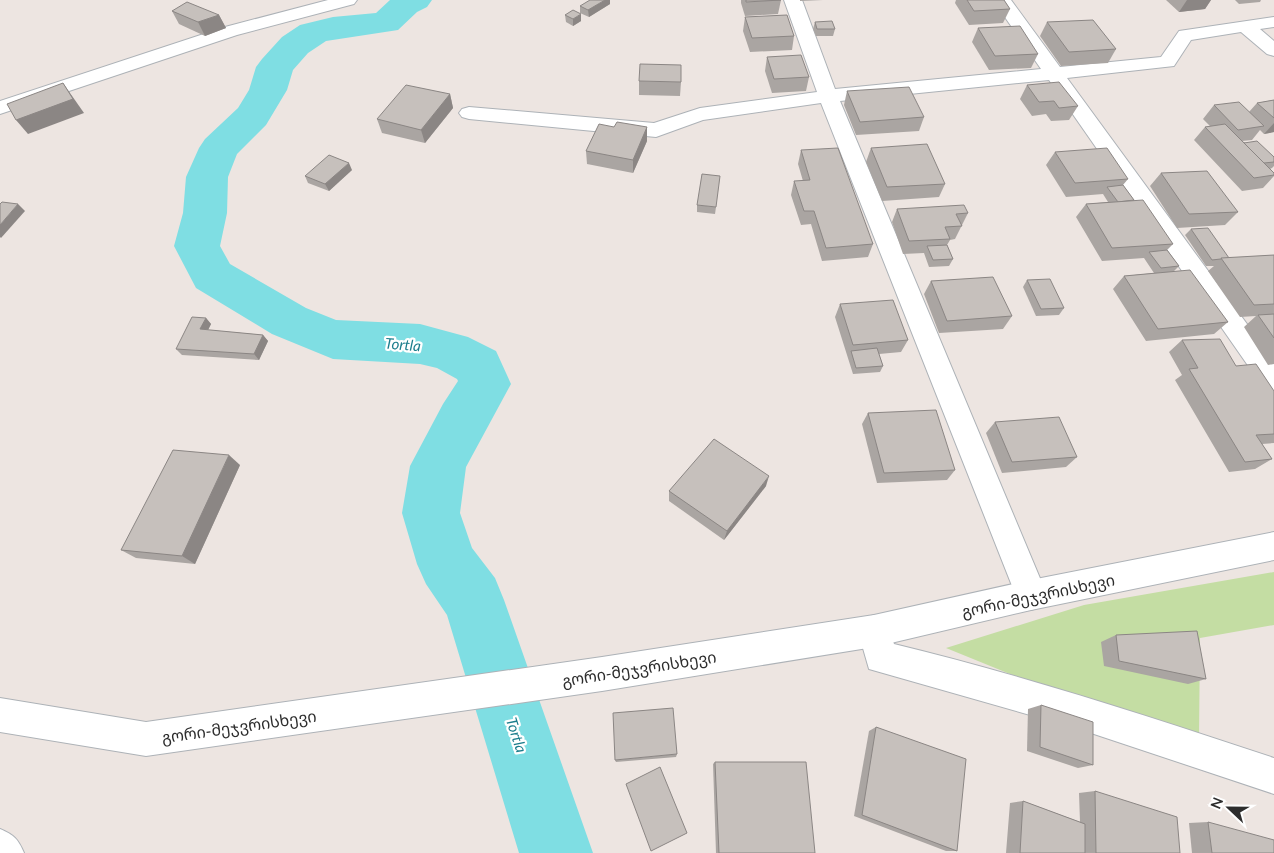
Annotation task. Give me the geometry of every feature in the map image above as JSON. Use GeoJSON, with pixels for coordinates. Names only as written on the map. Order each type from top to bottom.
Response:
{"type":"FeatureCollection","features":[{"type":"Feature","properties":{"kind":"street"},"geometry":{"type":"LineString","coordinates":[[0,108],[231,31],[348,0]]}},
{"type":"Feature","properties":{"kind":"street"},"geometry":{"type":"LineString","coordinates":[[793,0],[828,96],[1031,595]]}},
{"type":"Feature","properties":{"kind":"street"},"geometry":{"type":"LineString","coordinates":[[1002,0],[1274,382]]}},
{"type":"Feature","properties":{"kind":"street"},"geometry":{"type":"LineString","coordinates":[[469,113],[656,130],[700,114],[828,96],[1167,62],[1185,35],[1274,22]]}},
{"type":"Feature","properties":{"kind":"street"},"geometry":{"type":"LineString","coordinates":[[1244,26],[1274,50]]}},
{"type":"Feature","properties":{"kind":"street","name":"გორი-მეჯვრისხევი"},"geometry":{"type":"LineString","coordinates":[[0,715],[146,739],[602,674],[874,631],[1031,595],[1274,546]]}},
{"type":"Feature","properties":{"kind":"street"},"geometry":{"type":"LineString","coordinates":[[874,631],[881,657],[927,668],[1106,719],[1274,776]]}},
{"type":"Feature","properties":{"kind":"street"},"geometry":{"type":"LineString","coordinates":[[0,848],[4,853]]}},
{"type":"Feature","properties":{"kind":"green space"},"geometry":{"type":"Polygon","coordinates":[[[1274,572],[1274,625],[1200,638],[1199,739],[1172,740],[946,648],[1084,605],[1274,572]]]}},
{"type":"Feature","properties":{"kind":"building"},"geometry":{"type":"Polygon","coordinates":[[[590,0],[605,0],[588,10],[580,6],[590,0]]]}},
{"type":"Feature","properties":{"kind":"building"},"geometry":{"type":"Polygon","coordinates":[[[746,0],[781,0],[746,2],[746,0]]]}},
{"type":"Feature","properties":{"kind":"building"},"geometry":{"type":"Polygon","coordinates":[[[967,0],[1004,0],[1010,9],[974,11],[967,0]]]}},
{"type":"Feature","properties":{"kind":"building"},"geometry":{"type":"Polygon","coordinates":[[[187,2],[219,15],[198,22],[172,11],[187,2]]]}},
{"type":"Feature","properties":{"kind":"building"},"geometry":{"type":"Polygon","coordinates":[[[573,10],[581,14],[573,19],[565,15],[573,10]]]}},
{"type":"Feature","properties":{"kind":"building"},"geometry":{"type":"Polygon","coordinates":[[[787,15],[794,36],[752,38],[745,17],[787,15]]]}},
{"type":"Feature","properties":{"kind":"building"},"geometry":{"type":"Polygon","coordinates":[[[1093,20],[1116,49],[1069,52],[1047,22],[1093,20]]]}},
{"type":"Feature","properties":{"kind":"building"},"geometry":{"type":"Polygon","coordinates":[[[832,21],[835,29],[817,29],[815,22],[832,21]]]}},
{"type":"Feature","properties":{"kind":"building"},"geometry":{"type":"Polygon","coordinates":[[[1020,26],[1038,54],[995,56],[978,28],[1020,26]]]}},
{"type":"Feature","properties":{"kind":"building"},"geometry":{"type":"Polygon","coordinates":[[[801,55],[809,77],[774,79],[767,57],[801,55]]]}},
{"type":"Feature","properties":{"kind":"building"},"geometry":{"type":"Polygon","coordinates":[[[640,64],[681,65],[681,82],[639,81],[640,64]]]}},
{"type":"Feature","properties":{"kind":"building"},"geometry":{"type":"Polygon","coordinates":[[[1059,82],[1078,106],[1059,108],[1054,101],[1039,102],[1027,85],[1059,82]]]}},
{"type":"Feature","properties":{"kind":"building"},"geometry":{"type":"Polygon","coordinates":[[[63,83],[73,99],[16,120],[7,104],[63,83]]]}},
{"type":"Feature","properties":{"kind":"building"},"geometry":{"type":"Polygon","coordinates":[[[406,85],[450,94],[421,130],[377,119],[406,85]]]}},
{"type":"Feature","properties":{"kind":"building"},"geometry":{"type":"Polygon","coordinates":[[[909,87],[924,117],[860,122],[847,91],[909,87]]]}},
{"type":"Feature","properties":{"kind":"building"},"geometry":{"type":"Polygon","coordinates":[[[1274,100],[1274,118],[1257,103],[1274,100]]]}},
{"type":"Feature","properties":{"kind":"building"},"geometry":{"type":"Polygon","coordinates":[[[1239,102],[1264,126],[1238,130],[1214,105],[1239,102]]]}},
{"type":"Feature","properties":{"kind":"building"},"geometry":{"type":"Polygon","coordinates":[[[617,122],[647,127],[633,160],[586,151],[599,124],[614,127],[617,122]]]}},
{"type":"Feature","properties":{"kind":"building"},"geometry":{"type":"Polygon","coordinates":[[[1225,124],[1274,175],[1254,178],[1205,127],[1225,124]]]}},
{"type":"Feature","properties":{"kind":"building"},"geometry":{"type":"Polygon","coordinates":[[[1257,141],[1274,157],[1274,162],[1264,163],[1244,143],[1257,141]]]}},
{"type":"Feature","properties":{"kind":"building"},"geometry":{"type":"Polygon","coordinates":[[[927,144],[945,184],[887,187],[871,148],[927,144]]]}},
{"type":"Feature","properties":{"kind":"building"},"geometry":{"type":"Polygon","coordinates":[[[838,148],[873,244],[826,248],[814,211],[804,211],[794,181],[810,180],[801,150],[838,148]]]}},
{"type":"Feature","properties":{"kind":"building"},"geometry":{"type":"Polygon","coordinates":[[[1107,148],[1128,179],[1075,183],[1055,152],[1107,148]]]}},
{"type":"Feature","properties":{"kind":"building"},"geometry":{"type":"Polygon","coordinates":[[[329,155],[349,163],[325,184],[305,176],[329,155]]]}},
{"type":"Feature","properties":{"kind":"building"},"geometry":{"type":"Polygon","coordinates":[[[1207,171],[1238,212],[1189,214],[1161,173],[1207,171]]]}},
{"type":"Feature","properties":{"kind":"building"},"geometry":{"type":"Polygon","coordinates":[[[702,174],[720,176],[716,207],[697,205],[702,174]]]}},
{"type":"Feature","properties":{"kind":"building"},"geometry":{"type":"Polygon","coordinates":[[[1123,185],[1134,200],[1118,202],[1107,187],[1123,185]]]}},
{"type":"Feature","properties":{"kind":"building"},"geometry":{"type":"Polygon","coordinates":[[[1143,200],[1173,244],[1112,248],[1086,204],[1143,200]]]}},
{"type":"Feature","properties":{"kind":"building"},"geometry":{"type":"Polygon","coordinates":[[[2,202],[18,204],[0,225],[0,204],[2,202]]]}},
{"type":"Feature","properties":{"kind":"building"},"geometry":{"type":"Polygon","coordinates":[[[964,205],[968,213],[956,214],[962,226],[945,227],[950,239],[909,241],[897,209],[964,205]]]}},
{"type":"Feature","properties":{"kind":"building"},"geometry":{"type":"Polygon","coordinates":[[[1208,228],[1229,258],[1212,260],[1191,229],[1208,228]]]}},
{"type":"Feature","properties":{"kind":"building"},"geometry":{"type":"Polygon","coordinates":[[[947,245],[953,259],[933,260],[927,246],[947,245]]]}},
{"type":"Feature","properties":{"kind":"building"},"geometry":{"type":"Polygon","coordinates":[[[1167,250],[1179,266],[1161,268],[1149,252],[1167,250]]]}},
{"type":"Feature","properties":{"kind":"building"},"geometry":{"type":"Polygon","coordinates":[[[1274,255],[1274,304],[1254,305],[1221,258],[1274,255]]]}},
{"type":"Feature","properties":{"kind":"building"},"geometry":{"type":"Polygon","coordinates":[[[1190,270],[1228,322],[1158,329],[1124,276],[1190,270]]]}},
{"type":"Feature","properties":{"kind":"building"},"geometry":{"type":"Polygon","coordinates":[[[993,277],[1012,316],[947,321],[931,281],[993,277]]]}},
{"type":"Feature","properties":{"kind":"building"},"geometry":{"type":"Polygon","coordinates":[[[1050,279],[1064,308],[1041,309],[1027,280],[1050,279]]]}},
{"type":"Feature","properties":{"kind":"building"},"geometry":{"type":"Polygon","coordinates":[[[893,300],[908,340],[853,345],[840,304],[893,300]]]}},
{"type":"Feature","properties":{"kind":"building"},"geometry":{"type":"Polygon","coordinates":[[[1274,314],[1274,338],[1258,315],[1274,314]]]}},
{"type":"Feature","properties":{"kind":"building"},"geometry":{"type":"Polygon","coordinates":[[[192,317],[206,318],[200,329],[263,335],[254,354],[176,349],[192,317]]]}},
{"type":"Feature","properties":{"kind":"building"},"geometry":{"type":"Polygon","coordinates":[[[1220,339],[1236,366],[1256,364],[1274,391],[1274,434],[1256,435],[1272,459],[1245,462],[1189,369],[1198,368],[1182,340],[1220,339]]]}},
{"type":"Feature","properties":{"kind":"building"},"geometry":{"type":"Polygon","coordinates":[[[877,348],[883,366],[856,368],[851,351],[877,348]]]}},
{"type":"Feature","properties":{"kind":"building"},"geometry":{"type":"Polygon","coordinates":[[[936,410],[955,470],[884,473],[868,413],[936,410]]]}},
{"type":"Feature","properties":{"kind":"building"},"geometry":{"type":"Polygon","coordinates":[[[1059,417],[1077,457],[1012,462],[995,422],[1059,417]]]}},
{"type":"Feature","properties":{"kind":"building"},"geometry":{"type":"Polygon","coordinates":[[[714,439],[769,476],[727,531],[669,491],[714,439]]]}},
{"type":"Feature","properties":{"kind":"building"},"geometry":{"type":"Polygon","coordinates":[[[173,450],[229,455],[182,556],[121,550],[173,450]]]}},
{"type":"Feature","properties":{"kind":"building"},"geometry":{"type":"Polygon","coordinates":[[[1197,631],[1206,679],[1119,661],[1116,635],[1197,631]]]}},
{"type":"Feature","properties":{"kind":"building"},"geometry":{"type":"Polygon","coordinates":[[[1041,705],[1093,722],[1093,765],[1040,747],[1041,705]]]}},
{"type":"Feature","properties":{"kind":"building"},"geometry":{"type":"Polygon","coordinates":[[[673,708],[677,754],[615,760],[613,713],[673,708]]]}},
{"type":"Feature","properties":{"kind":"building"},"geometry":{"type":"Polygon","coordinates":[[[876,727],[966,759],[957,851],[862,815],[876,727]]]}},
{"type":"Feature","properties":{"kind":"building"},"geometry":{"type":"Polygon","coordinates":[[[715,762],[806,762],[815,853],[719,853],[715,762]]]}},
{"type":"Feature","properties":{"kind":"building"},"geometry":{"type":"Polygon","coordinates":[[[660,767],[687,833],[651,851],[626,784],[660,767]]]}},
{"type":"Feature","properties":{"kind":"building"},"geometry":{"type":"Polygon","coordinates":[[[1095,791],[1177,817],[1180,853],[1096,853],[1095,791]]]}},
{"type":"Feature","properties":{"kind":"building"},"geometry":{"type":"Polygon","coordinates":[[[1023,801],[1085,824],[1085,853],[1020,853],[1023,801]]]}},
{"type":"Feature","properties":{"kind":"building"},"geometry":{"type":"Polygon","coordinates":[[[1208,822],[1274,840],[1274,853],[1212,853],[1208,822]]]}},
{"type":"Feature","properties":{"kind":"waterway","name":"Tortla"},"geometry":{"type":"LineString","coordinates":[[415,0],[405,5],[386,23],[333,28],[313,33],[295,45],[275,67],[268,90],[252,116],[219,148],[207,177],[205,213],[197,246],[213,276],[289,321],[333,339],[420,344],[450,351],[478,366],[485,384],[462,420],[438,466],[431,513],[447,564],[473,600],[556,853]]}}]}
